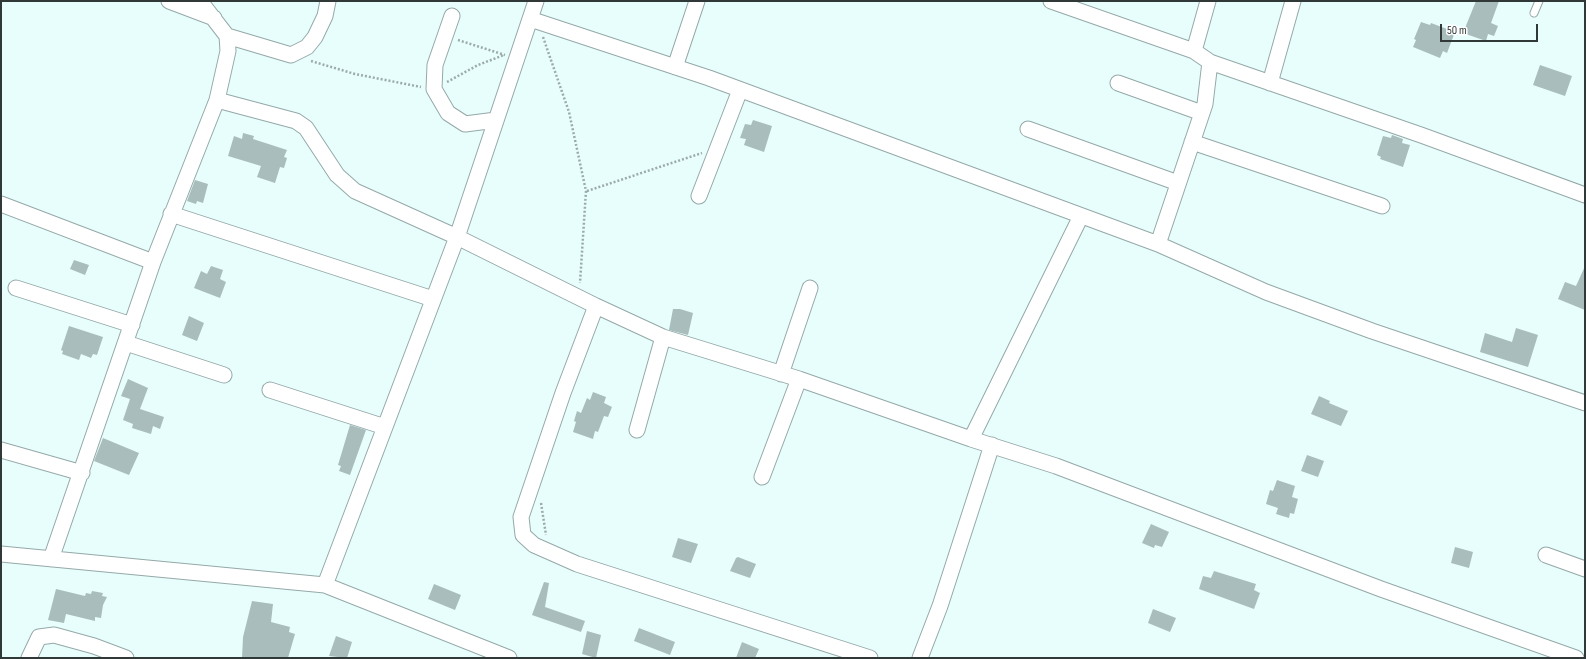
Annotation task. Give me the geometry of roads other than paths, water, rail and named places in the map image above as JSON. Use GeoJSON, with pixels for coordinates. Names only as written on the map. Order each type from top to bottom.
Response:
{"type":"FeatureCollection","features":[{"type":"Feature","properties":{"kind":"street"},"geometry":{"type":"LineString","coordinates":[[169,1],[215,18]]}},
{"type":"Feature","properties":{"kind":"street"},"geometry":{"type":"LineString","coordinates":[[51,559],[82,473],[153,262],[216,100],[228,51],[227,36],[215,18],[200,1]]}},
{"type":"Feature","properties":{"kind":"street"},"geometry":{"type":"LineString","coordinates":[[227,36],[291,55],[307,47],[315,37],[325,16],[328,1]]}},
{"type":"Feature","properties":{"kind":"street"},"geometry":{"type":"LineString","coordinates":[[325,585],[457,237],[520,49],[534,20],[536,1]]}},
{"type":"Feature","properties":{"kind":"street"},"geometry":{"type":"LineString","coordinates":[[675,67],[697,1]]}},
{"type":"Feature","properties":{"kind":"street"},"geometry":{"type":"LineString","coordinates":[[1051,1],[1194,51],[1210,62],[1421,135],[1585,195]]}},
{"type":"Feature","properties":{"kind":"street"},"geometry":{"type":"LineString","coordinates":[[1194,51],[1208,1]]}},
{"type":"Feature","properties":{"kind":"street"},"geometry":{"type":"LineString","coordinates":[[1270,83],[1293,1]]}},
{"type":"Feature","properties":{"kind":"street"},"geometry":{"type":"LineString","coordinates":[[452,16],[435,65],[434,89],[448,113],[465,124],[496,120]]}},
{"type":"Feature","properties":{"kind":"street"},"geometry":{"type":"LineString","coordinates":[[534,20],[740,90],[1158,244],[1280,297],[1372,331],[1585,403]]}},
{"type":"Feature","properties":{"kind":"street"},"geometry":{"type":"LineString","coordinates":[[1158,244],[1205,104],[1210,62]]}},
{"type":"Feature","properties":{"kind":"street"},"geometry":{"type":"LineString","coordinates":[[1118,83],[1202,113]]}},
{"type":"Feature","properties":{"kind":"street"},"geometry":{"type":"LineString","coordinates":[[699,196],[740,90]]}},
{"type":"Feature","properties":{"kind":"street"},"geometry":{"type":"LineString","coordinates":[[216,100],[296,121],[306,128],[337,175],[355,191],[457,237],[579,298],[663,337],[799,379],[971,439],[1056,466],[1381,589],[1576,658]]}},
{"type":"Feature","properties":{"kind":"street"},"geometry":{"type":"LineString","coordinates":[[1028,129],[1178,183]]}},
{"type":"Feature","properties":{"kind":"street"},"geometry":{"type":"LineString","coordinates":[[1192,142],[1382,206]]}},
{"type":"Feature","properties":{"kind":"street"},"geometry":{"type":"LineString","coordinates":[[1,204],[153,262]]}},
{"type":"Feature","properties":{"kind":"street"},"geometry":{"type":"LineString","coordinates":[[171,214],[433,299]]}},
{"type":"Feature","properties":{"kind":"street"},"geometry":{"type":"LineString","coordinates":[[971,439],[1081,216]]}},
{"type":"Feature","properties":{"kind":"street"},"geometry":{"type":"LineString","coordinates":[[16,288],[132,325]]}},
{"type":"Feature","properties":{"kind":"street"},"geometry":{"type":"LineString","coordinates":[[781,374],[810,288]]}},
{"type":"Feature","properties":{"kind":"street"},"geometry":{"type":"LineString","coordinates":[[596,306],[563,392],[521,517],[523,535],[534,545],[577,564],[870,658]]}},
{"type":"Feature","properties":{"kind":"street"},"geometry":{"type":"LineString","coordinates":[[637,430],[663,337]]}},
{"type":"Feature","properties":{"kind":"street"},"geometry":{"type":"LineString","coordinates":[[126,342],[224,375]]}},
{"type":"Feature","properties":{"kind":"street"},"geometry":{"type":"LineString","coordinates":[[762,477],[799,379]]}},
{"type":"Feature","properties":{"kind":"street"},"geometry":{"type":"LineString","coordinates":[[270,390],[385,427]]}},
{"type":"Feature","properties":{"kind":"street"},"geometry":{"type":"LineString","coordinates":[[920,658],[940,606],[992,446]]}},
{"type":"Feature","properties":{"kind":"street"},"geometry":{"type":"LineString","coordinates":[[1,450],[82,473]]}},
{"type":"Feature","properties":{"kind":"street"},"geometry":{"type":"LineString","coordinates":[[1,554],[325,585],[485,653],[509,658]]}},
{"type":"Feature","properties":{"kind":"street"},"geometry":{"type":"LineString","coordinates":[[1546,555],[1585,569]]}},
{"type":"Feature","properties":{"kind":"street"},"geometry":{"type":"LineString","coordinates":[[29,658],[39,637],[54,635],[94,646],[126,658]]}},
{"type":"Feature","properties":{"kind":"street"},"geometry":{"type":"LineString","coordinates":[[1533,642],[1548,658]]}},
{"type":"Feature","properties":{"kind":"lane"},"geometry":{"type":"LineString","coordinates":[[1534,13],[1539,1]]}}]}
